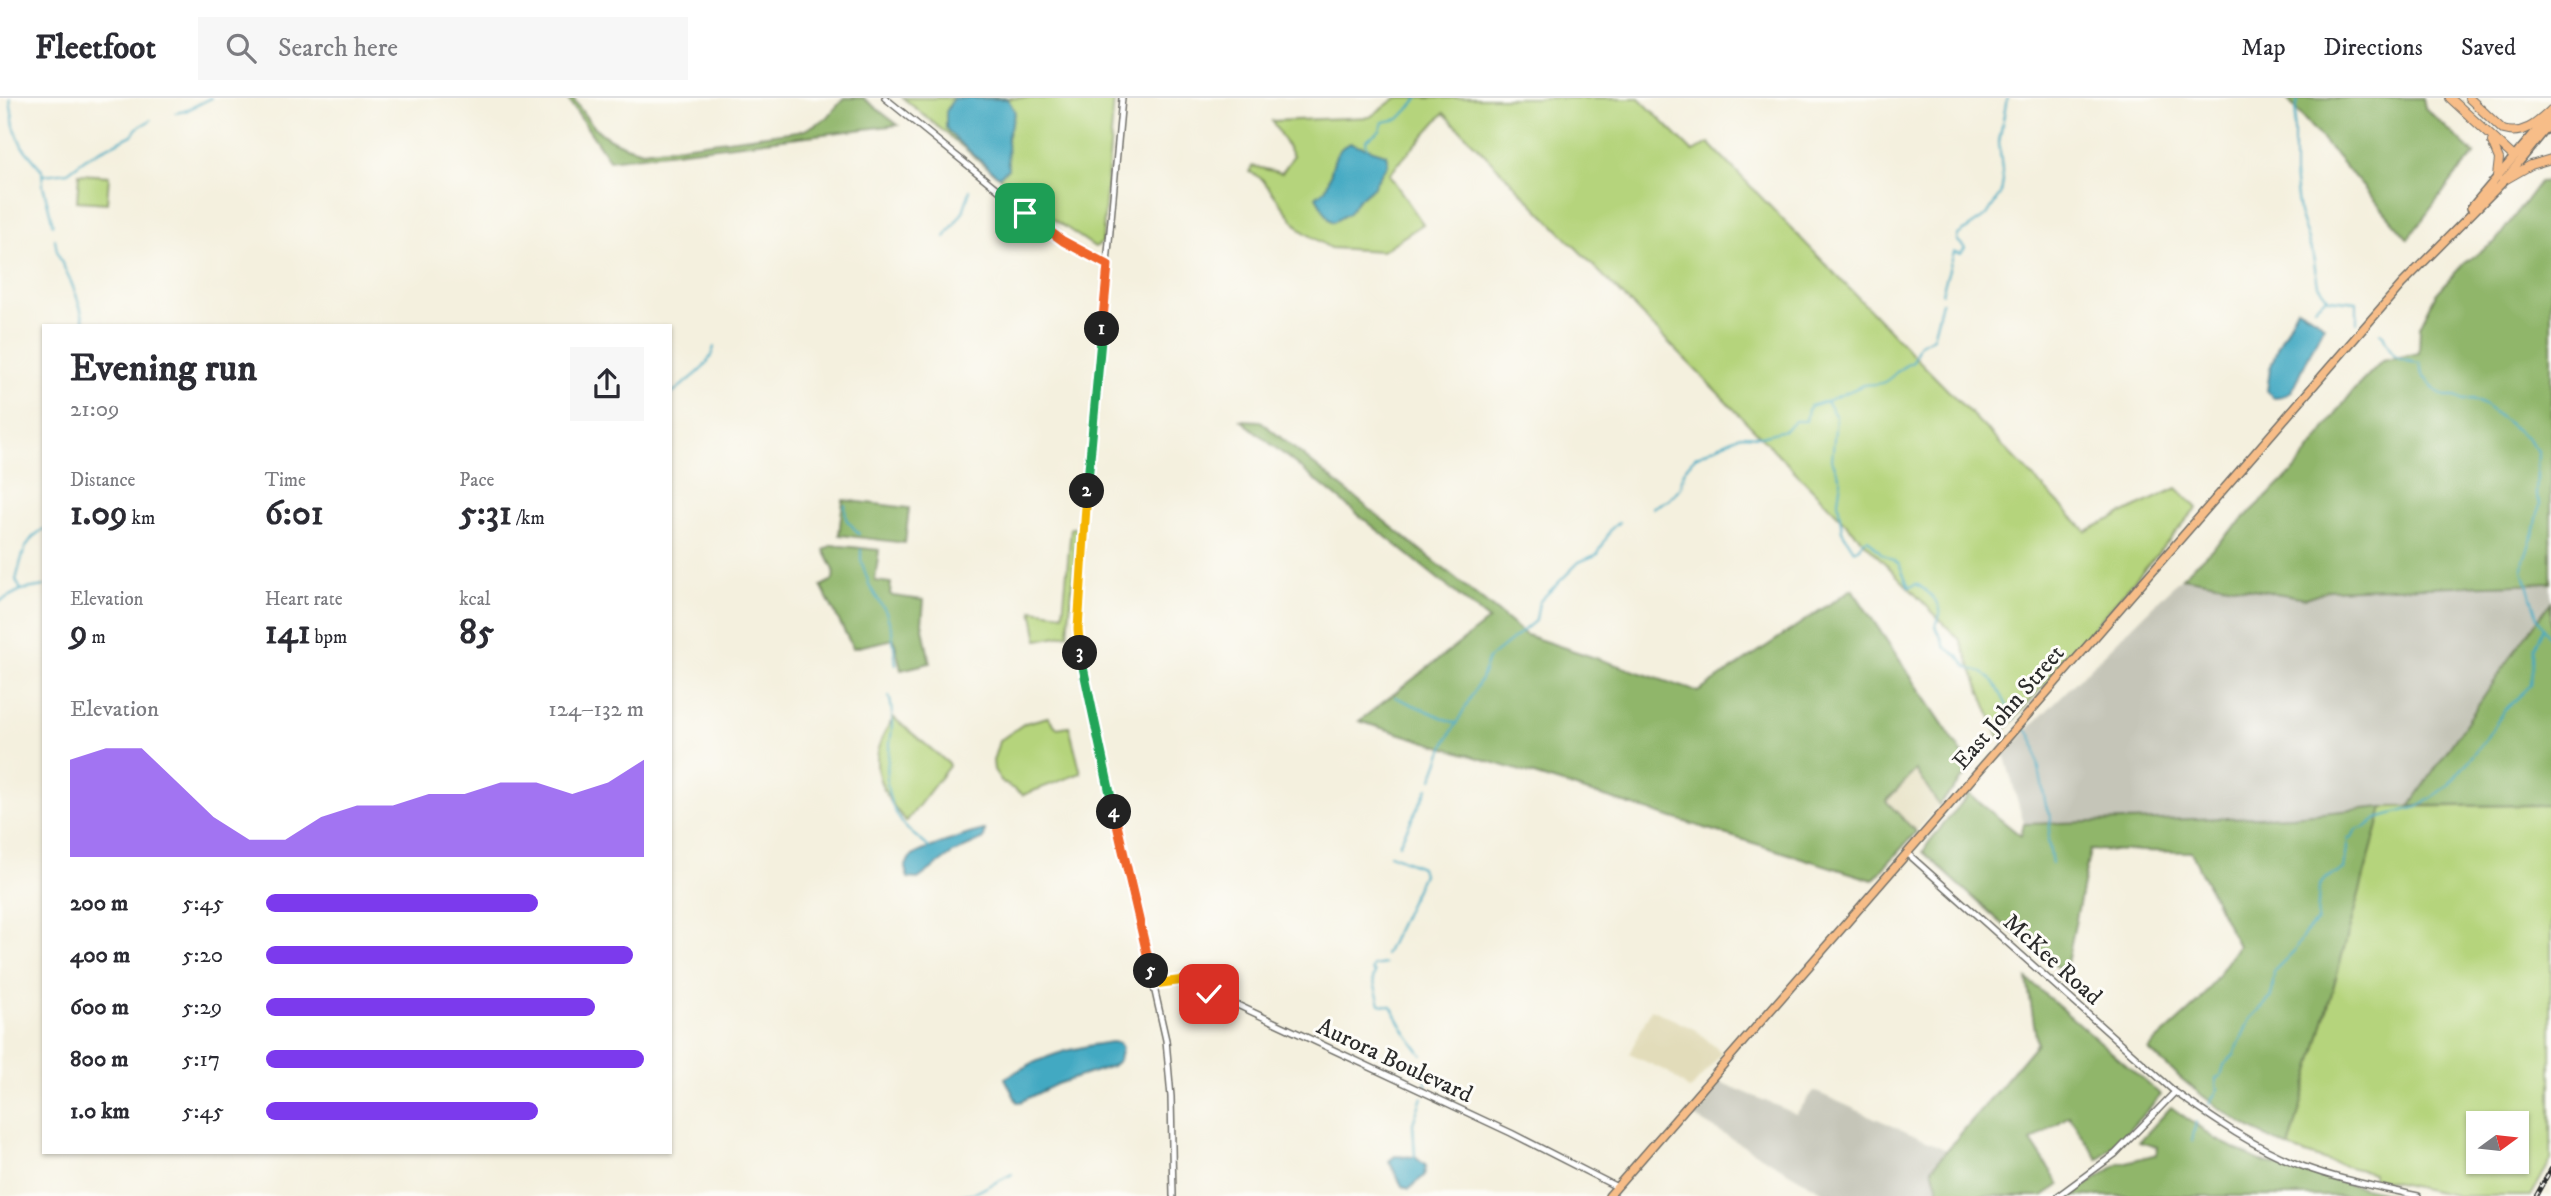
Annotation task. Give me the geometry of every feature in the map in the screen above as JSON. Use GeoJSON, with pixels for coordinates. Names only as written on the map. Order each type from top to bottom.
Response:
{"type":"FeatureCollection","features":[{"type":"Feature","properties":{"kind":"highway"},"geometry":{"type":"LineString","coordinates":[[2450,98],[2513,156]]}},
{"type":"Feature","properties":{"kind":"highway"},"geometry":{"type":"LineString","coordinates":[[2469,98],[2503,130],[2511,132],[2529,128],[2551,111]]}},
{"type":"Feature","properties":{"kind":"highway"},"geometry":{"type":"LineString","coordinates":[[2481,129],[2497,150],[2500,178],[2551,159]]}},
{"type":"Feature","properties":{"kind":"main road","name":"East John Street"},"geometry":{"type":"LineString","coordinates":[[2500,178],[2513,156],[2551,111]]}},
{"type":"Feature","properties":{"kind":"main road","name":"East John Street"},"geometry":{"type":"LineString","coordinates":[[1609,1196],[2402,284],[2551,123]]}},
{"type":"Feature","properties":{"kind":"street"},"geometry":{"type":"LineString","coordinates":[[885,98],[1049,231],[1079,251],[1108,265]]}},
{"type":"Feature","properties":{"kind":"street"},"geometry":{"type":"LineString","coordinates":[[1122,98],[1089,463],[1078,629],[1080,659],[1154,984],[1168,1062],[1173,1196]]}},
{"type":"Feature","properties":{"kind":"street","name":"McKee Road"},"geometry":{"type":"LineString","coordinates":[[1907,853],[2175,1092],[2234,1133],[2276,1154],[2328,1174],[2417,1196]]}},
{"type":"Feature","properties":{"kind":"street","name":"Aurora Boulevard"},"geometry":{"type":"LineString","coordinates":[[1154,984],[1184,980],[1533,1144],[1617,1187]]}},
{"type":"Feature","properties":{"kind":"street"},"geometry":{"type":"LineString","coordinates":[[2059,1196],[2115,1154],[2175,1092]]}},
{"type":"Feature","properties":{"kind":"shaded area"},"geometry":{"type":"Polygon","coordinates":[[[2182,577],[2305,598],[2329,590],[2551,583],[2551,602],[2410,806],[2292,816],[2024,824],[2004,753],[2182,577]]]}},
{"type":"Feature","properties":{"kind":"shaded area"},"geometry":{"type":"Polygon","coordinates":[[[1916,770],[1939,805],[1916,832],[1886,802],[1916,770]]]}},
{"type":"Feature","properties":{"kind":"shaded area"},"geometry":{"type":"Polygon","coordinates":[[[1651,1009],[1696,1030],[1722,1053],[1690,1090],[1668,1072],[1629,1054],[1651,1009]]]}},
{"type":"Feature","properties":{"kind":"shaded area"},"geometry":{"type":"Polygon","coordinates":[[[1718,1081],[1796,1114],[1814,1091],[1947,1150],[1932,1168],[1940,1196],[1830,1196],[1689,1114],[1718,1081]]]}},
{"type":"Feature","properties":{"kind":"green space"},"geometry":{"type":"Polygon","coordinates":[[[567,98],[573,98],[594,127],[609,139],[643,151],[805,130],[827,118],[844,98],[863,98],[898,125],[609,160],[567,98]]]}},
{"type":"Feature","properties":{"kind":"green space"},"geometry":{"type":"Polygon","coordinates":[[[903,98],[1114,98],[1102,243],[1095,247],[1037,208],[903,98]]]}},
{"type":"Feature","properties":{"kind":"green space"},"geometry":{"type":"Polygon","coordinates":[[[1396,98],[1639,98],[1693,152],[1709,143],[2086,531],[2177,488],[2197,508],[1999,737],[1960,640],[1444,113],[1389,174],[1423,224],[1382,251],[1330,248],[1301,230],[1262,179],[1250,172],[1252,166],[1282,173],[1293,156],[1272,121],[1370,117],[1396,98]]]}},
{"type":"Feature","properties":{"kind":"green space"},"geometry":{"type":"Polygon","coordinates":[[[2286,98],[2423,98],[2425,108],[2475,154],[2408,239],[2286,98]]]}},
{"type":"Feature","properties":{"kind":"green space"},"geometry":{"type":"Polygon","coordinates":[[[79,174],[109,176],[107,203],[77,201],[79,174]]]}},
{"type":"Feature","properties":{"kind":"green space"},"geometry":{"type":"Polygon","coordinates":[[[2551,181],[2551,583],[2329,590],[2305,598],[2182,577],[2295,470],[2353,391],[2382,361],[2419,353],[2420,326],[2436,294],[2464,263],[2495,242],[2540,182],[2551,181]]]}},
{"type":"Feature","properties":{"kind":"green space"},"geometry":{"type":"Polygon","coordinates":[[[1241,420],[1260,421],[1526,635],[1698,692],[1852,589],[1972,768],[1939,805],[1916,770],[1886,801],[1916,832],[1873,880],[1359,721],[1489,620],[1241,420]]]}},
{"type":"Feature","properties":{"kind":"green space"},"geometry":{"type":"Polygon","coordinates":[[[843,500],[909,508],[905,543],[839,535],[843,500]]]}},
{"type":"Feature","properties":{"kind":"green space"},"geometry":{"type":"Polygon","coordinates":[[[1071,528],[1077,528],[1068,634],[1038,640],[1032,610],[1063,614],[1071,528]]]}},
{"type":"Feature","properties":{"kind":"green space"},"geometry":{"type":"Polygon","coordinates":[[[832,545],[879,550],[875,581],[891,583],[890,594],[893,596],[924,600],[922,623],[930,663],[901,670],[894,639],[853,648],[821,586],[833,580],[834,570],[824,550],[832,545]]]}},
{"type":"Feature","properties":{"kind":"green space"},"geometry":{"type":"Polygon","coordinates":[[[2551,602],[2551,805],[2410,806],[2519,645],[2551,602]]]}},
{"type":"Feature","properties":{"kind":"green space"},"geometry":{"type":"Polygon","coordinates":[[[1048,717],[1057,728],[1069,726],[1081,773],[1023,795],[1002,782],[994,770],[993,761],[999,741],[1025,723],[1048,717]]]}},
{"type":"Feature","properties":{"kind":"green space"},"geometry":{"type":"Polygon","coordinates":[[[894,718],[949,766],[906,822],[888,797],[878,772],[879,746],[894,718]]]}},
{"type":"Feature","properties":{"kind":"green space"},"geometry":{"type":"Polygon","coordinates":[[[1969,794],[2021,836],[2024,824],[2292,816],[2383,807],[2289,1148],[2250,1128],[2215,1105],[2149,1050],[2200,1001],[2238,946],[2191,852],[2090,850],[2065,973],[1999,921],[1923,852],[1969,794]]]}},
{"type":"Feature","properties":{"kind":"green space"},"geometry":{"type":"Polygon","coordinates":[[[2551,805],[2551,1160],[2531,1196],[2458,1196],[2373,1178],[2373,1173],[2289,1148],[2383,807],[2551,805]]]}},
{"type":"Feature","properties":{"kind":"green space"},"geometry":{"type":"Polygon","coordinates":[[[2027,979],[2161,1095],[2118,1142],[2098,1159],[2069,1116],[2031,1141],[2060,1185],[2043,1196],[1940,1196],[1932,1168],[2037,1043],[2027,979]]]}},
{"type":"Feature","properties":{"kind":"green space"},"geometry":{"type":"Polygon","coordinates":[[[2171,1107],[2217,1140],[2265,1163],[2397,1196],[2069,1196],[2119,1164],[2157,1154],[2158,1147],[2139,1142],[2171,1107]]]}},
{"type":"Feature","properties":{"kind":"water"},"geometry":{"type":"Polygon","coordinates":[[[953,98],[1008,99],[1015,112],[1007,138],[1008,169],[999,176],[946,128],[946,112],[953,98]]]}},
{"type":"Feature","properties":{"kind":"water"},"geometry":{"type":"Polygon","coordinates":[[[1351,143],[1386,154],[1388,163],[1373,187],[1357,201],[1349,213],[1333,222],[1316,197],[1328,184],[1335,157],[1344,146],[1351,143]]]}},
{"type":"Feature","properties":{"kind":"water"},"geometry":{"type":"Polygon","coordinates":[[[2297,308],[2324,326],[2293,389],[2286,395],[2273,397],[2267,391],[2270,369],[2297,308]]]}},
{"type":"Feature","properties":{"kind":"water"},"geometry":{"type":"Polygon","coordinates":[[[985,830],[984,839],[953,853],[918,879],[908,878],[905,868],[910,858],[946,842],[985,830]]]}},
{"type":"Feature","properties":{"kind":"water"},"geometry":{"type":"Polygon","coordinates":[[[1111,1042],[1119,1043],[1122,1048],[1119,1060],[1112,1066],[1057,1084],[1020,1102],[1017,1102],[1005,1078],[1056,1054],[1111,1042]]]}},
{"type":"Feature","properties":{"kind":"water"},"geometry":{"type":"Polygon","coordinates":[[[1395,1156],[1415,1157],[1426,1166],[1424,1176],[1409,1189],[1402,1186],[1389,1161],[1395,1156]]]}},
{"type":"Feature","properties":{"kind":"waterway"},"geometry":{"type":"LineString","coordinates":[[10,98],[14,126],[22,146],[42,170],[53,225]]}},
{"type":"Feature","properties":{"kind":"waterway"},"geometry":{"type":"LineString","coordinates":[[175,113],[211,98]]}},
{"type":"Feature","properties":{"kind":"waterway"},"geometry":{"type":"LineString","coordinates":[[1367,148],[1366,140],[1380,130],[1383,122],[1399,119],[1419,98]]}},
{"type":"Feature","properties":{"kind":"waterway"},"geometry":{"type":"LineString","coordinates":[[1942,293],[1954,252],[1961,253],[1965,248],[1957,240],[1958,235],[1987,215],[2001,193],[2003,181],[1999,142],[2007,98]]}},
{"type":"Feature","properties":{"kind":"waterway"},"geometry":{"type":"LineString","coordinates":[[2298,98],[2294,127],[2294,175],[2299,213],[2313,256],[2318,285],[2329,299],[2357,302],[2357,322]]}},
{"type":"Feature","properties":{"kind":"waterway"},"geometry":{"type":"LineString","coordinates":[[44,175],[68,172],[89,156],[132,135],[137,128],[151,120]]}},
{"type":"Feature","properties":{"kind":"waterway"},"geometry":{"type":"LineString","coordinates":[[945,237],[963,212],[970,190]]}},
{"type":"Feature","properties":{"kind":"waterway"},"geometry":{"type":"LineString","coordinates":[[55,239],[59,257],[75,293],[85,324]]}},
{"type":"Feature","properties":{"kind":"waterway"},"geometry":{"type":"LineString","coordinates":[[2314,307],[2326,298]]}},
{"type":"Feature","properties":{"kind":"waterway"},"geometry":{"type":"LineString","coordinates":[[1652,508],[1669,499],[1680,488],[1684,470],[1695,457],[1741,435],[1761,436],[1785,430],[1795,421],[1806,421],[1810,406],[1864,385],[1883,383],[1913,362],[1919,345],[1933,337],[1942,302]]}},
{"type":"Feature","properties":{"kind":"waterway"},"geometry":{"type":"LineString","coordinates":[[2380,333],[2396,356],[2405,361],[2420,363],[2422,375],[2437,391],[2445,396],[2473,399],[2486,406],[2527,438],[2538,451],[2536,496],[2540,504],[2523,570],[2537,617],[2551,639]]}},
{"type":"Feature","properties":{"kind":"waterway"},"geometry":{"type":"LineString","coordinates":[[672,393],[703,368],[714,347]]}},
{"type":"Feature","properties":{"kind":"waterway"},"geometry":{"type":"LineString","coordinates":[[1826,401],[1836,417],[1832,460],[1841,480],[1838,501],[1842,531],[1854,550],[1868,539],[1881,553],[1899,564],[1909,587],[1916,584],[1934,598],[1940,611],[1936,626],[1945,647],[1958,656],[1968,668],[1982,672],[1995,683],[2014,719]]}},
{"type":"Feature","properties":{"kind":"waterway"},"geometry":{"type":"LineString","coordinates":[[845,505],[846,519],[859,534]]}},
{"type":"Feature","properties":{"kind":"waterway"},"geometry":{"type":"LineString","coordinates":[[1432,779],[1446,742],[1481,679],[1488,659],[1536,620],[1539,602],[1579,562],[1598,554],[1611,529],[1619,522]]}},
{"type":"Feature","properties":{"kind":"waterway"},"geometry":{"type":"LineString","coordinates":[[21,590],[16,580],[24,551],[27,544],[42,530]]}},
{"type":"Feature","properties":{"kind":"waterway"},"geometry":{"type":"LineString","coordinates":[[861,550],[861,560],[870,587],[886,612],[892,631],[896,665]]}},
{"type":"Feature","properties":{"kind":"waterway"},"geometry":{"type":"LineString","coordinates":[[0,601],[21,590],[42,586]]}},
{"type":"Feature","properties":{"kind":"waterway"},"geometry":{"type":"LineString","coordinates":[[2209,1104],[2218,1089],[2216,1078],[2221,1076],[2224,1065],[2234,1055],[2250,1019],[2272,997],[2274,971],[2294,951],[2305,933],[2317,921],[2319,886],[2325,879],[2344,870],[2348,839],[2352,838],[2356,830],[2366,827],[2377,818],[2418,807],[2447,787],[2483,743],[2505,710],[2531,685],[2534,647],[2543,629]]}},
{"type":"Feature","properties":{"kind":"waterway"},"geometry":{"type":"LineString","coordinates":[[889,696],[892,728],[887,774],[892,806],[908,830],[929,848]]}},
{"type":"Feature","properties":{"kind":"waterway"},"geometry":{"type":"LineString","coordinates":[[1395,697],[1455,723]]}},
{"type":"Feature","properties":{"kind":"waterway"},"geometry":{"type":"LineString","coordinates":[[2024,728],[2034,742],[2046,806],[2051,818],[2048,840],[2052,863]]}},
{"type":"Feature","properties":{"kind":"waterway"},"geometry":{"type":"LineString","coordinates":[[1399,844],[1428,788]]}},
{"type":"Feature","properties":{"kind":"waterway"},"geometry":{"type":"LineString","coordinates":[[1385,955],[1423,874],[1421,867],[1390,854]]}},
{"type":"Feature","properties":{"kind":"waterway"},"geometry":{"type":"LineString","coordinates":[[1385,964],[1373,966],[1372,970],[1375,973],[1373,979],[1380,1004],[1391,1006],[1422,1055]]}},
{"type":"Feature","properties":{"kind":"waterway"},"geometry":{"type":"LineString","coordinates":[[1426,1088],[1426,1075],[1430,1066]]}},
{"type":"Feature","properties":{"kind":"waterway"},"geometry":{"type":"LineString","coordinates":[[1415,1157],[1413,1123],[1422,1097]]}},
{"type":"Feature","properties":{"kind":"waterway"},"geometry":{"type":"LineString","coordinates":[[2192,1141],[2196,1122]]}},
{"type":"Feature","properties":{"kind":"waterway"},"geometry":{"type":"LineString","coordinates":[[959,1196],[977,1192],[1012,1174]]}},
{"type":"Feature","properties":{"kind":"railway"},"geometry":{"type":"LineString","coordinates":[[2536,1196],[2551,1169]]}},
{"type":"Feature","properties":{"kind":"route"},"geometry":{"type":"LineString","coordinates":[[1025,213],[1063,241],[1108,265],[1086,504],[1078,629],[1080,659],[1154,984],[1184,980],[1209,994]]}}]}
